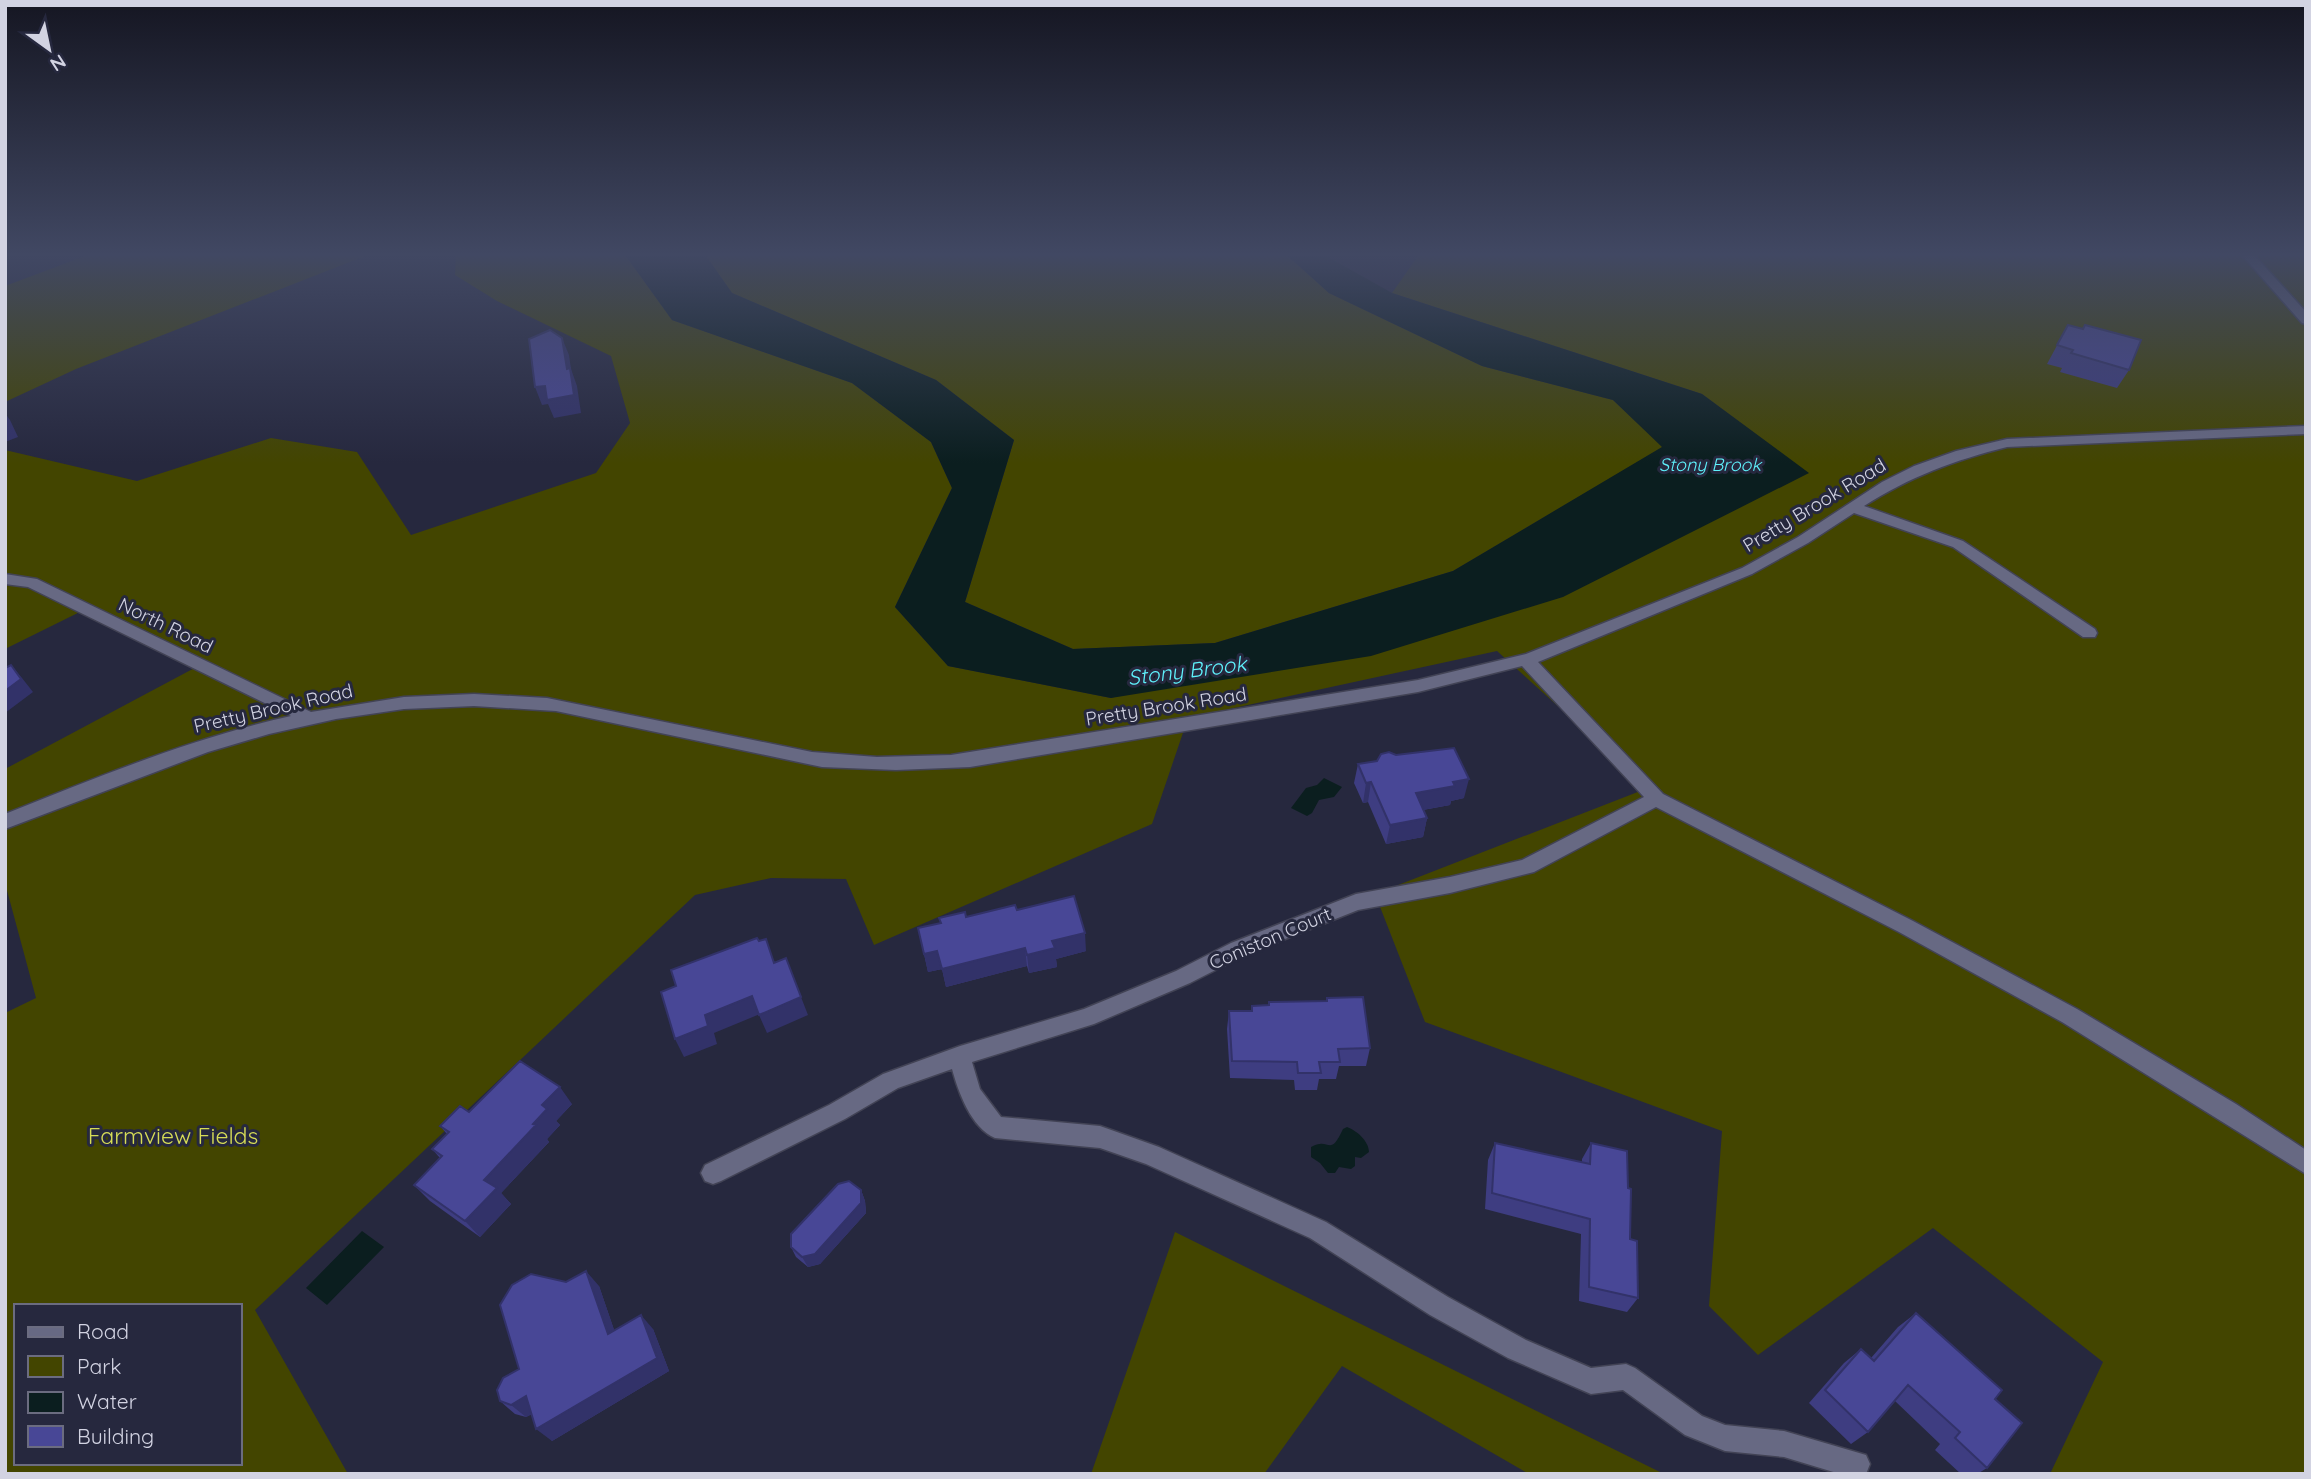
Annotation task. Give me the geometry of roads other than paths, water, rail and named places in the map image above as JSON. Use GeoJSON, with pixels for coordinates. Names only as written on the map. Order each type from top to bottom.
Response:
{"type":"FeatureCollection","features":[{"type":"Feature","properties":{"kind":"street","name":"Pretty Brook Road"},"geometry":{"type":"LineString","coordinates":[[5,822],[185,751],[307,717],[391,704],[443,700],[501,700],[550,704],[820,759],[874,764],[922,764],[970,760],[1418,686],[1526,660],[1580,641],[1746,571],[1802,540],[1886,485],[1919,469],[1961,454],[2007,443],[2306,430]]}},
{"type":"Feature","properties":{"kind":"street"},"geometry":{"type":"LineString","coordinates":[[1852,507],[1958,544],[2089,633]]}},
{"type":"Feature","properties":{"kind":"street","name":"North Road"},"geometry":{"type":"LineString","coordinates":[[5,579],[32,583],[307,717]]}},
{"type":"Feature","properties":{"kind":"street"},"geometry":{"type":"LineString","coordinates":[[1526,660],[1657,799],[1914,928],[2239,1117],[2306,1163]]}},
{"type":"Feature","properties":{"kind":"street","name":"Coniston Court"},"geometry":{"type":"LineString","coordinates":[[713,1172],[837,1112],[891,1081],[960,1056],[1087,1017],[1183,977],[1238,949],[1356,902],[1450,885],[1527,867],[1633,809],[1657,799]]}},
{"type":"Feature","properties":{"kind":"street"},"geometry":{"type":"LineString","coordinates":[[960,1056],[970,1094],[995,1127],[1100,1137],[1151,1155],[1318,1230],[1439,1306],[1517,1349],[1591,1381],[1626,1377],[1694,1426],[1725,1438],[1784,1444],[1816,1455],[1857,1464]]}},
{"type":"Feature","properties":{"kind":"water","name":"Stony Brook"},"geometry":{"type":"Polygon","coordinates":[[[686,325],[807,325],[936,380],[1014,440],[965,602],[1073,649],[1215,643],[1453,571],[1662,447],[1613,400],[1482,366],[1396,325],[1490,325],[1702,394],[1809,473],[1563,597],[1371,656],[1111,698],[948,666],[895,607],[952,488],[931,442],[852,383],[686,325]]]}},
{"type":"Feature","properties":{"kind":"water"},"geometry":{"type":"Polygon","coordinates":[[[1324,778],[1342,787],[1334,797],[1319,800],[1312,813],[1307,816],[1291,808],[1306,788],[1317,785],[1324,778]]]}},
{"type":"Feature","properties":{"kind":"water"},"geometry":{"type":"Polygon","coordinates":[[[1347,1127],[1361,1136],[1369,1152],[1361,1158],[1355,1157],[1355,1166],[1351,1169],[1339,1167],[1335,1173],[1328,1173],[1311,1157],[1311,1147],[1317,1144],[1332,1145],[1347,1127]]]}},
{"type":"Feature","properties":{"kind":"water"},"geometry":{"type":"Polygon","coordinates":[[[362,1231],[384,1247],[327,1305],[306,1288],[362,1231]]]}},
{"type":"Feature","properties":{"kind":"park label","name":"Farmview Fields"},"geometry":{"type":"Point","coordinates":[173,1135]}}]}
